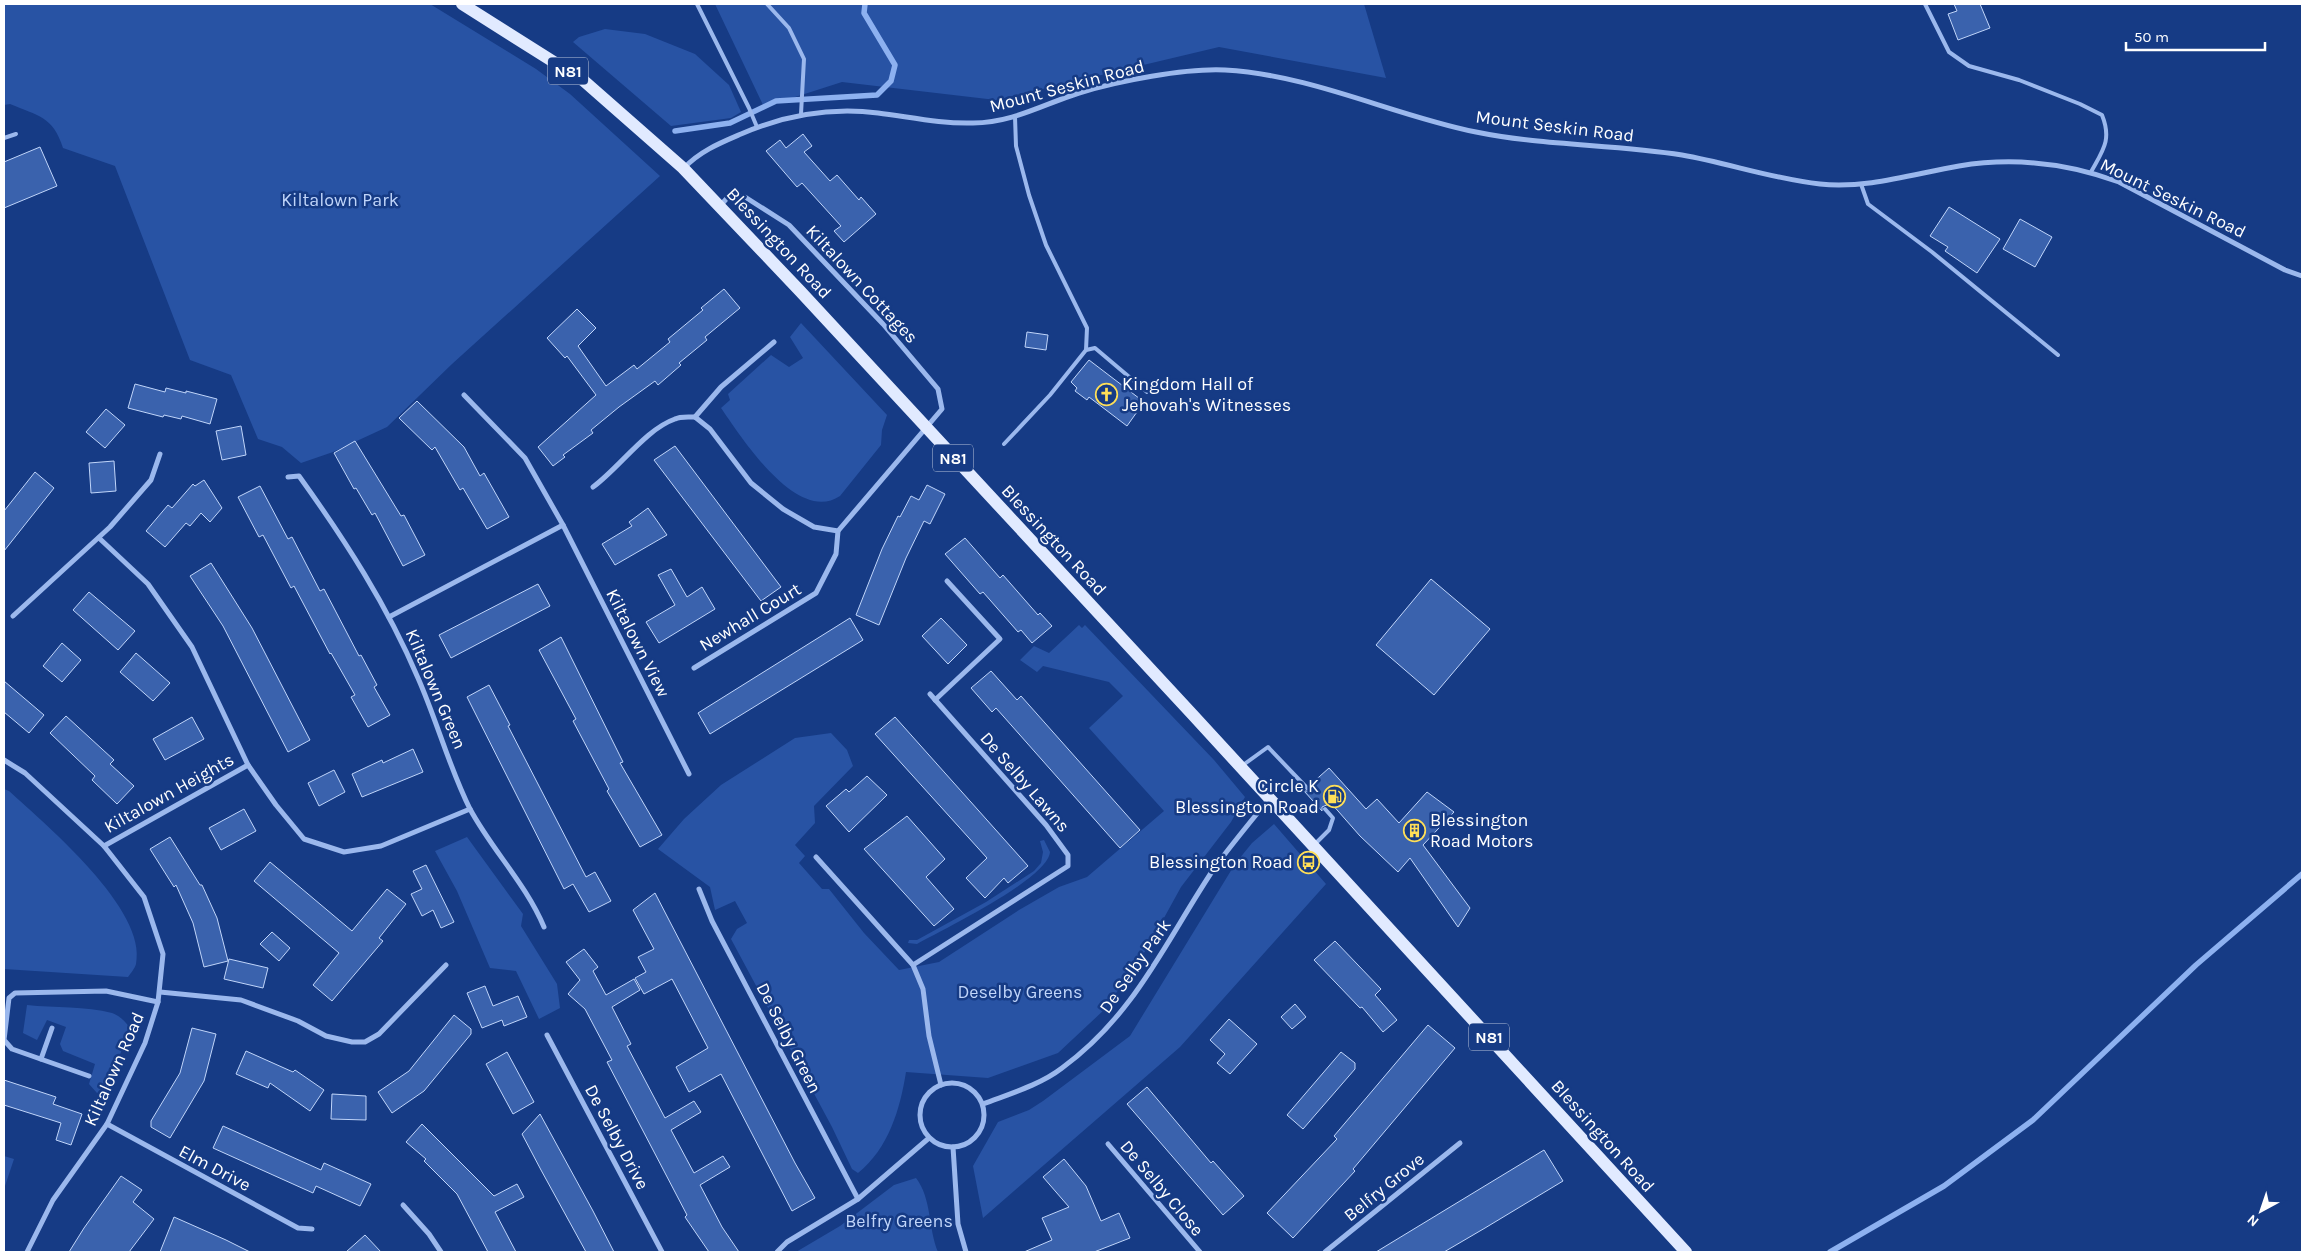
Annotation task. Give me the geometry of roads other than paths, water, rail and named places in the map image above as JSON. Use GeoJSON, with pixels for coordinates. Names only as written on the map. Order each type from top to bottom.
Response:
{"type":"FeatureCollection","features":[{"type":"Feature","properties":{"kind":"main road","name":"Blessington Road"},"geometry":{"type":"LineString","coordinates":[[462,4],[584,81],[683,168],[1270,798],[1686,1252]]}},
{"type":"Feature","properties":{"kind":"street","name":"Mount Seskin Road"},"geometry":{"type":"LineString","coordinates":[[683,168],[695,157],[714,146],[757,127],[800,114],[839,111],[865,112],[971,124],[994,122],[1015,117],[1081,93],[1153,76],[1222,70],[1274,76],[1320,86],[1394,110],[1484,134],[1520,140],[1680,155],[1788,179],[1821,184],[1861,184],[1996,162],[2057,165],[2092,172],[2119,182],[2285,270],[2302,276]]}},
{"type":"Feature","properties":{"kind":"street","name":"Kiltalown Cottages"},"geometry":{"type":"LineString","coordinates":[[720,206],[728,197],[745,197],[789,225],[883,324],[938,389],[942,409],[925,428]]}},
{"type":"Feature","properties":{"kind":"street"},"geometry":{"type":"LineString","coordinates":[[593,487],[611,474],[650,435],[675,418],[694,416],[721,387],[774,342]]}},
{"type":"Feature","properties":{"kind":"street","name":"Kiltalown View"},"geometry":{"type":"LineString","coordinates":[[464,395],[525,458],[562,525],[689,774]]}},
{"type":"Feature","properties":{"kind":"street"},"geometry":{"type":"LineString","coordinates":[[694,416],[710,429],[751,483],[783,509],[814,527],[838,531],[925,428]]}},
{"type":"Feature","properties":{"kind":"street"},"geometry":{"type":"LineString","coordinates":[[13,616],[99,538],[151,480],[160,454]]}},
{"type":"Feature","properties":{"kind":"street","name":"Kiltalown Green"},"geometry":{"type":"LineString","coordinates":[[288,477],[299,476],[344,539],[389,617],[418,678],[470,809],[526,891],[544,927]]}},
{"type":"Feature","properties":{"kind":"street"},"geometry":{"type":"LineString","coordinates":[[389,617],[562,525]]}},
{"type":"Feature","properties":{"kind":"street","name":"Newhall Court"},"geometry":{"type":"LineString","coordinates":[[694,668],[816,593],[836,554],[838,531]]}},
{"type":"Feature","properties":{"kind":"street","name":"Kiltalown Heights"},"geometry":{"type":"LineString","coordinates":[[99,538],[148,584],[192,648],[248,765],[276,805],[304,839],[344,852],[381,846],[470,809]]}},
{"type":"Feature","properties":{"kind":"street"},"geometry":{"type":"LineString","coordinates":[[935,700],[1000,639],[947,581]]}},
{"type":"Feature","properties":{"kind":"street","name":"De Selby Lawns"},"geometry":{"type":"LineString","coordinates":[[912,965],[1068,866],[1066,853],[1046,825],[930,694]]}},
{"type":"Feature","properties":{"kind":"street","name":"Kiltalown Road"},"geometry":{"type":"LineString","coordinates":[[4,760],[25,774],[104,846],[144,897],[163,954],[158,1002],[145,1043],[108,1124],[53,1200],[27,1252]]}},
{"type":"Feature","properties":{"kind":"street","name":"Kiltalown Heights"},"geometry":{"type":"LineString","coordinates":[[104,846],[248,765]]}},
{"type":"Feature","properties":{"kind":"street","name":"De Selby Park"},"geometry":{"type":"LineString","coordinates":[[983,1104],[1060,1070],[1097,1040],[1116,1019],[1164,953],[1215,867],[1270,798]]}},
{"type":"Feature","properties":{"kind":"street"},"geometry":{"type":"LineString","coordinates":[[816,857],[912,965],[923,989],[929,1036],[940,1085]]}},
{"type":"Feature","properties":{"kind":"street","name":"De Selby Green"},"geometry":{"type":"LineString","coordinates":[[699,889],[712,921],[858,1199]]}},
{"type":"Feature","properties":{"kind":"street"},"geometry":{"type":"LineString","coordinates":[[160,992],[241,1000],[298,1021],[326,1036],[352,1042],[365,1042],[379,1034],[446,965]]}},
{"type":"Feature","properties":{"kind":"street"},"geometry":{"type":"LineString","coordinates":[[89,1076],[12,1049],[4,1040],[9,998],[15,993],[106,992],[158,1002]]}},
{"type":"Feature","properties":{"kind":"street"},"geometry":{"type":"LineString","coordinates":[[41,1059],[52,1028]]}},
{"type":"Feature","properties":{"kind":"street","name":"De Selby Drive"},"geometry":{"type":"LineString","coordinates":[[547,1035],[662,1252]]}},
{"type":"Feature","properties":{"kind":"street"},"geometry":{"type":"LineString","coordinates":[[961,1084],[974,1091],[983,1104],[984,1119],[979,1133],[963,1146],[953,1147],[936,1143],[929,1138],[920,1119],[921,1108],[928,1094],[940,1085],[961,1084]]}},
{"type":"Feature","properties":{"kind":"street","name":"Elm Drive"},"geometry":{"type":"LineString","coordinates":[[108,1124],[298,1228],[312,1229]]}},
{"type":"Feature","properties":{"kind":"street"},"geometry":{"type":"LineString","coordinates":[[777,1252],[787,1242],[858,1199],[929,1138]]}},
{"type":"Feature","properties":{"kind":"street","name":"Belfry Grove"},"geometry":{"type":"LineString","coordinates":[[1325,1252],[1460,1142]]}},
{"type":"Feature","properties":{"kind":"street","name":"De Selby Close"},"geometry":{"type":"LineString","coordinates":[[1108,1144],[1195,1251]]}},
{"type":"Feature","properties":{"kind":"street"},"geometry":{"type":"LineString","coordinates":[[953,1147],[958,1224],[966,1252]]}},
{"type":"Feature","properties":{"kind":"street"},"geometry":{"type":"LineString","coordinates":[[403,1205],[429,1234],[441,1252]]}},
{"type":"Feature","properties":{"kind":"lane"},"geometry":{"type":"LineString","coordinates":[[698,4],[757,127]]}},
{"type":"Feature","properties":{"kind":"lane"},"geometry":{"type":"LineString","coordinates":[[767,4],[789,28],[804,59],[803,95],[800,114]]}},
{"type":"Feature","properties":{"kind":"lane"},"geometry":{"type":"LineString","coordinates":[[1925,4],[1949,52],[1969,66],[2019,80],[2080,104],[2102,116],[2108,130],[2105,146],[2092,172]]}},
{"type":"Feature","properties":{"kind":"lane"},"geometry":{"type":"LineString","coordinates":[[1004,444],[1050,395],[1086,350],[1087,328],[1046,245],[1029,195],[1016,146],[1015,117]]}},
{"type":"Feature","properties":{"kind":"lane"},"geometry":{"type":"LineString","coordinates":[[4,138],[16,134]]}},
{"type":"Feature","properties":{"kind":"lane"},"geometry":{"type":"LineString","coordinates":[[1861,184],[1868,204],[1932,252],[2058,355]]}},
{"type":"Feature","properties":{"kind":"lane"},"geometry":{"type":"LineString","coordinates":[[1086,350],[1095,348],[1147,392]]}},
{"type":"Feature","properties":{"kind":"lane"},"geometry":{"type":"LineString","coordinates":[[1241,767],[1268,747],[1307,788]]}},
{"type":"Feature","properties":{"kind":"lane"},"geometry":{"type":"LineString","coordinates":[[1313,846],[1329,830],[1333,818],[1325,809]]}},
{"type":"Feature","properties":{"kind":"waterway"},"geometry":{"type":"LineString","coordinates":[[675,131],[730,123],[776,101],[877,95],[891,81],[895,65],[864,13],[865,4]]}},
{"type":"Feature","properties":{"kind":"waterway"},"geometry":{"type":"LineString","coordinates":[[1830,1252],[1944,1186],[2033,1120],[2196,965],[2302,874]]}},
{"type":"Feature","properties":{"kind":"place","name":"Kingdom Hall of Jehovah's Witnesses"},"geometry":{"type":"Point","coordinates":[1106,394]}},
{"type":"Feature","properties":{"kind":"place","name":"Circle K Blessington Road"},"geometry":{"type":"Point","coordinates":[1335,796]}},
{"type":"Feature","properties":{"kind":"place","name":"Blessington Road Motors"},"geometry":{"type":"Point","coordinates":[1414,830]}},
{"type":"Feature","properties":{"kind":"place","name":"Blessington Road"},"geometry":{"type":"Point","coordinates":[1309,862]}},
{"type":"Feature","properties":{"kind":"park label","name":"Kiltalown Park"},"geometry":{"type":"Point","coordinates":[340,200]}},
{"type":"Feature","properties":{"kind":"park label","name":"Deselby Greens"},"geometry":{"type":"Point","coordinates":[1020,992]}},
{"type":"Feature","properties":{"kind":"park label","name":"Belfry Greens"},"geometry":{"type":"Point","coordinates":[899,1221]}}]}
